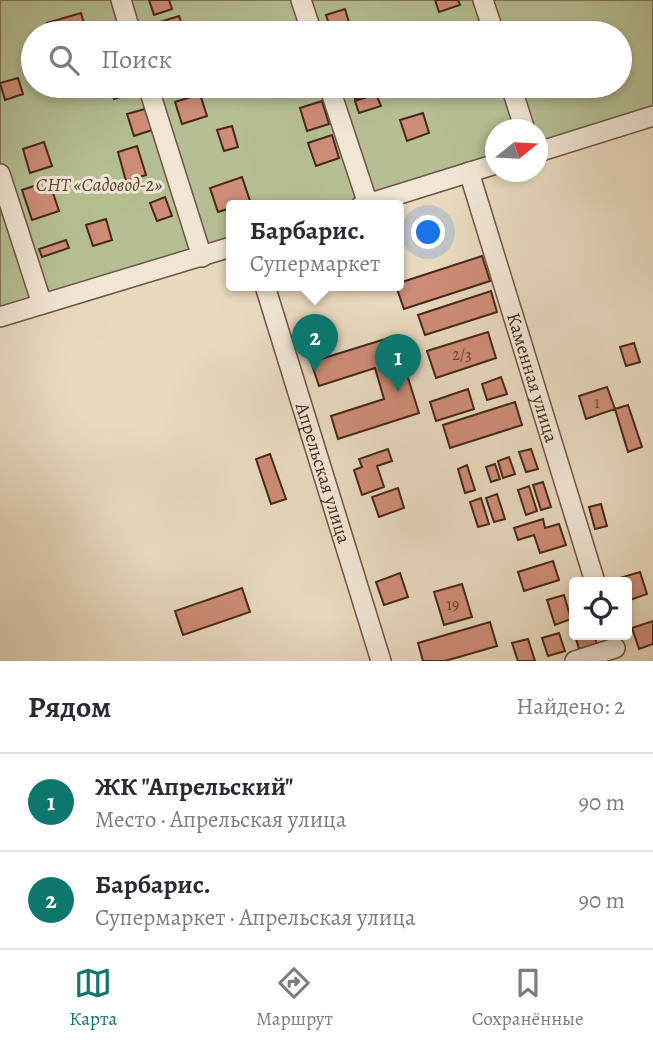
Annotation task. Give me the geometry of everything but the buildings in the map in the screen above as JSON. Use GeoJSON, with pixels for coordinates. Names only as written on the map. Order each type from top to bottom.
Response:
{"type":"FeatureCollection","features":[{"type":"Feature","properties":{"kind":"street"},"geometry":{"type":"LineString","coordinates":[[121,0],[127,21]]}},
{"type":"Feature","properties":{"kind":"street"},"geometry":{"type":"LineString","coordinates":[[301,0],[308,21]]}},
{"type":"Feature","properties":{"kind":"street"},"geometry":{"type":"LineString","coordinates":[[483,0],[490,21]]}},
{"type":"Feature","properties":{"kind":"street"},"geometry":{"type":"LineString","coordinates":[[152,98],[202,257]]}},
{"type":"Feature","properties":{"kind":"street"},"geometry":{"type":"LineString","coordinates":[[333,98],[363,200]]}},
{"type":"Feature","properties":{"kind":"street"},"geometry":{"type":"LineString","coordinates":[[515,98],[522,119]]}},
{"type":"Feature","properties":{"kind":"street"},"geometry":{"type":"LineString","coordinates":[[548,149],[653,116]]}},
{"type":"Feature","properties":{"kind":"street"},"geometry":{"type":"LineString","coordinates":[[380,200],[485,167]]}},
{"type":"Feature","properties":{"kind":"street","name":"Каменная улица"},"geometry":{"type":"LineString","coordinates":[[469,172],[593,577]]}},
{"type":"Feature","properties":{"kind":"street"},"geometry":{"type":"LineString","coordinates":[[0,174],[42,304]]}},
{"type":"Feature","properties":{"kind":"street"},"geometry":{"type":"LineString","coordinates":[[0,317],[226,249]]}},
{"type":"Feature","properties":{"kind":"street","name":"Апрельская улица"},"geometry":{"type":"LineString","coordinates":[[267,291],[381,661]]}},
{"type":"Feature","properties":{"kind":"street"},"geometry":{"type":"LineString","coordinates":[[575,661],[615,648]]}},
{"type":"Feature","properties":{"kind":"green space","name":"СНТ «Садовод-2»"},"geometry":{"type":"Polygon","coordinates":[[[0,0],[653,0],[653,116],[548,149],[548,119],[485,119],[485,167],[380,200],[226,200],[226,249],[0,317],[0,0]]]}},
{"type":"Feature","properties":{"kind":"place","name":"Барбарис."},"geometry":{"type":"Point","coordinates":[315,372]}},
{"type":"Feature","properties":{"kind":"place","name":"ЖК \"Апрельский\""},"geometry":{"type":"Point","coordinates":[398,392]}}]}
